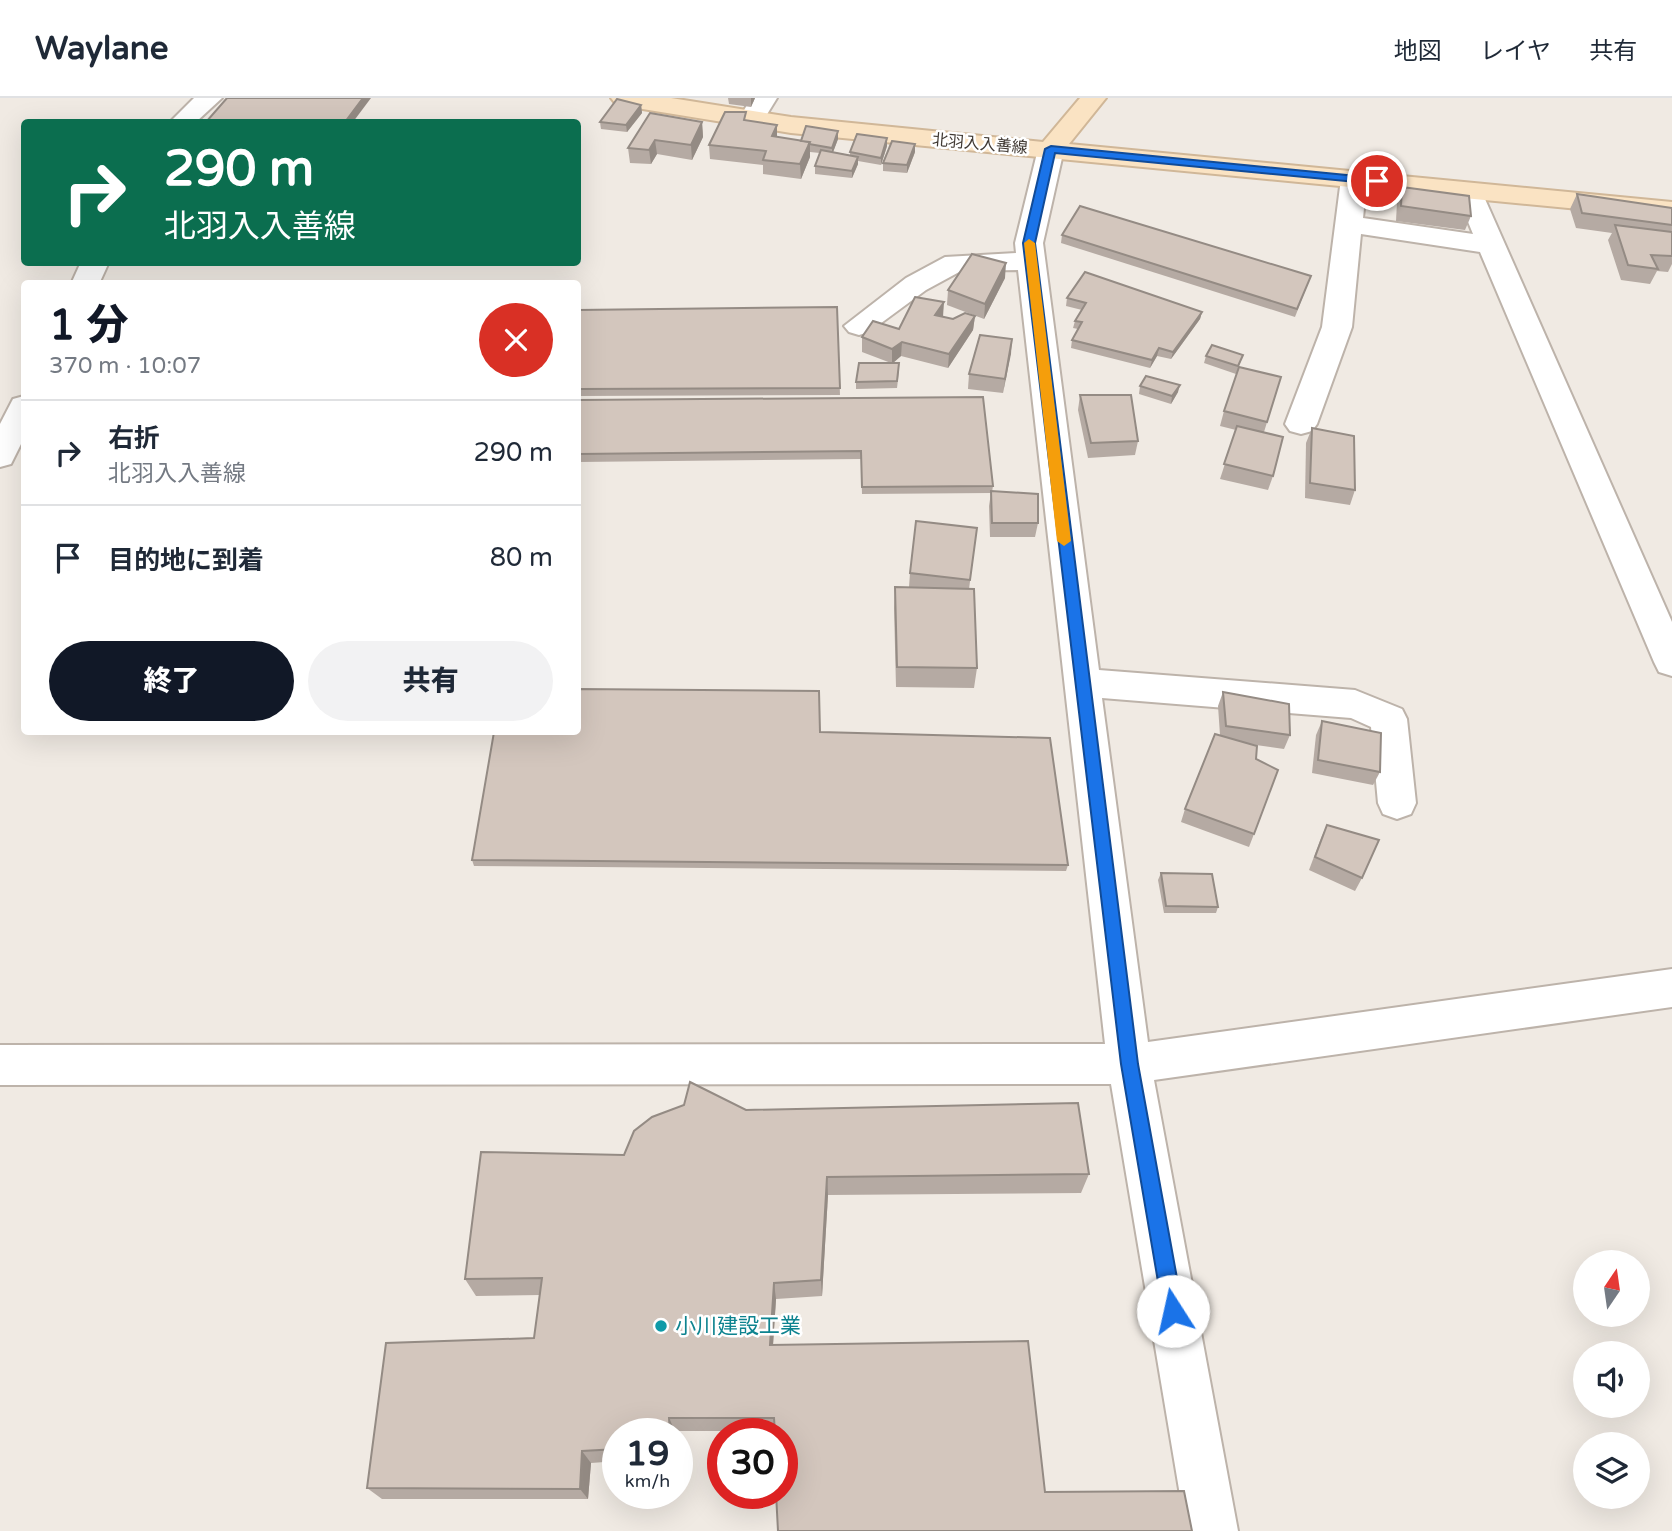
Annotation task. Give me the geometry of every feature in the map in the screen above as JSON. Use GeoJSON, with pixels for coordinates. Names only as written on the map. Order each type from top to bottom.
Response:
{"type":"FeatureCollection","features":[{"type":"Feature","properties":{"kind":"main road","name":"北羽入入善線"},"geometry":{"type":"LineString","coordinates":[[624,98],[758,108],[1051,149],[1672,210]]}},
{"type":"Feature","properties":{"kind":"main road"},"geometry":{"type":"LineString","coordinates":[[1051,149],[1093,98]]}},
{"type":"Feature","properties":{"kind":"street"},"geometry":{"type":"LineString","coordinates":[[185,119],[209,98]]}},
{"type":"Feature","properties":{"kind":"street"},"geometry":{"type":"LineString","coordinates":[[1051,149],[1029,243],[1031,261],[1129,1064],[1212,1531]]}},
{"type":"Feature","properties":{"kind":"street"},"geometry":{"type":"LineString","coordinates":[[1301,424],[1336,327],[1354,179]]}},
{"type":"Feature","properties":{"kind":"street"},"geometry":{"type":"LineString","coordinates":[[1468,190],[1672,662]]}},
{"type":"Feature","properties":{"kind":"street"},"geometry":{"type":"LineString","coordinates":[[1349,224],[1490,245]]}},
{"type":"Feature","properties":{"kind":"street"},"geometry":{"type":"LineString","coordinates":[[859,326],[916,284],[955,263],[1031,261]]}},
{"type":"Feature","properties":{"kind":"street"},"geometry":{"type":"LineString","coordinates":[[0,456],[21,412]]}},
{"type":"Feature","properties":{"kind":"street"},"geometry":{"type":"LineString","coordinates":[[1081,682],[1355,704],[1389,719],[1397,803]]}},
{"type":"Feature","properties":{"kind":"street"},"geometry":{"type":"LineString","coordinates":[[0,1065],[1129,1064],[1672,988]]}},
{"type":"Feature","properties":{"kind":"building"},"geometry":{"type":"Polygon","coordinates":[[[227,98],[363,98],[347,119],[209,119],[227,98]]]}},
{"type":"Feature","properties":{"kind":"building"},"geometry":{"type":"Polygon","coordinates":[[[617,99],[641,105],[626,125],[600,122],[617,99]]]}},
{"type":"Feature","properties":{"kind":"building"},"geometry":{"type":"Polygon","coordinates":[[[725,112],[746,112],[744,120],[777,125],[772,136],[810,142],[800,164],[763,160],[766,151],[709,145],[725,112]]]}},
{"type":"Feature","properties":{"kind":"building"},"geometry":{"type":"Polygon","coordinates":[[[650,113],[702,122],[691,145],[655,140],[649,150],[628,148],[650,113]]]}},
{"type":"Feature","properties":{"kind":"building"},"geometry":{"type":"Polygon","coordinates":[[[806,126],[838,131],[832,148],[801,141],[806,126]]]}},
{"type":"Feature","properties":{"kind":"building"},"geometry":{"type":"Polygon","coordinates":[[[857,134],[887,138],[881,158],[850,152],[857,134]]]}},
{"type":"Feature","properties":{"kind":"building"},"geometry":{"type":"Polygon","coordinates":[[[892,141],[915,144],[907,165],[883,163],[892,141]]]}},
{"type":"Feature","properties":{"kind":"building"},"geometry":{"type":"Polygon","coordinates":[[[821,150],[858,157],[852,171],[815,166],[821,150]]]}},
{"type":"Feature","properties":{"kind":"building"},"geometry":{"type":"Polygon","coordinates":[[[1402,187],[1469,196],[1471,216],[1401,206],[1402,187]]]}},
{"type":"Feature","properties":{"kind":"building"},"geometry":{"type":"Polygon","coordinates":[[[1577,194],[1672,208],[1672,225],[1582,213],[1577,194]]]}},
{"type":"Feature","properties":{"kind":"building"},"geometry":{"type":"Polygon","coordinates":[[[1080,206],[1311,276],[1297,309],[1062,235],[1080,206]]]}},
{"type":"Feature","properties":{"kind":"building"},"geometry":{"type":"Polygon","coordinates":[[[1615,225],[1672,232],[1672,256],[1651,255],[1658,269],[1628,265],[1615,225]]]}},
{"type":"Feature","properties":{"kind":"building"},"geometry":{"type":"Polygon","coordinates":[[[972,254],[1006,263],[985,304],[948,290],[972,254]]]}},
{"type":"Feature","properties":{"kind":"building"},"geometry":{"type":"Polygon","coordinates":[[[1085,272],[1202,312],[1173,352],[1159,348],[1152,360],[1072,340],[1082,322],[1075,321],[1086,303],[1067,298],[1085,272]]]}},
{"type":"Feature","properties":{"kind":"building"},"geometry":{"type":"Polygon","coordinates":[[[915,297],[944,302],[935,315],[953,319],[965,313],[975,316],[949,354],[902,342],[892,349],[862,337],[873,321],[899,329],[915,297]]]}},
{"type":"Feature","properties":{"kind":"building"},"geometry":{"type":"Polygon","coordinates":[[[837,307],[840,388],[581,389],[581,310],[837,307]]]}},
{"type":"Feature","properties":{"kind":"building"},"geometry":{"type":"Polygon","coordinates":[[[980,335],[1012,339],[1005,379],[969,374],[980,335]]]}},
{"type":"Feature","properties":{"kind":"building"},"geometry":{"type":"Polygon","coordinates":[[[1212,345],[1243,355],[1238,366],[1206,356],[1212,345]]]}},
{"type":"Feature","properties":{"kind":"building"},"geometry":{"type":"Polygon","coordinates":[[[859,363],[899,363],[897,381],[856,382],[859,363]]]}},
{"type":"Feature","properties":{"kind":"building"},"geometry":{"type":"Polygon","coordinates":[[[1239,367],[1281,377],[1267,422],[1224,411],[1239,367]]]}},
{"type":"Feature","properties":{"kind":"building"},"geometry":{"type":"Polygon","coordinates":[[[1146,376],[1180,385],[1172,396],[1140,386],[1146,376]]]}},
{"type":"Feature","properties":{"kind":"building"},"geometry":{"type":"Polygon","coordinates":[[[1080,395],[1131,395],[1138,441],[1091,443],[1080,395]]]}},
{"type":"Feature","properties":{"kind":"building"},"geometry":{"type":"Polygon","coordinates":[[[983,397],[993,486],[862,487],[861,451],[581,454],[581,400],[983,397]]]}},
{"type":"Feature","properties":{"kind":"building"},"geometry":{"type":"Polygon","coordinates":[[[1237,426],[1283,437],[1273,476],[1224,464],[1237,426]]]}},
{"type":"Feature","properties":{"kind":"building"},"geometry":{"type":"Polygon","coordinates":[[[1312,428],[1354,436],[1355,490],[1310,483],[1312,428]]]}},
{"type":"Feature","properties":{"kind":"building"},"geometry":{"type":"Polygon","coordinates":[[[991,491],[1038,494],[1038,523],[992,523],[991,491]]]}},
{"type":"Feature","properties":{"kind":"building"},"geometry":{"type":"Polygon","coordinates":[[[916,521],[977,528],[970,580],[910,573],[916,521]]]}},
{"type":"Feature","properties":{"kind":"building"},"geometry":{"type":"Polygon","coordinates":[[[895,587],[974,589],[977,668],[897,667],[895,587]]]}},
{"type":"Feature","properties":{"kind":"building"},"geometry":{"type":"Polygon","coordinates":[[[581,689],[819,691],[820,732],[1050,738],[1068,865],[472,860],[493,735],[581,735],[581,689]]]}},
{"type":"Feature","properties":{"kind":"building"},"geometry":{"type":"Polygon","coordinates":[[[1223,692],[1289,704],[1290,735],[1226,726],[1223,692]]]}},
{"type":"Feature","properties":{"kind":"building"},"geometry":{"type":"Polygon","coordinates":[[[1322,721],[1381,733],[1380,772],[1318,760],[1322,721]]]}},
{"type":"Feature","properties":{"kind":"building"},"geometry":{"type":"Polygon","coordinates":[[[1215,734],[1257,746],[1256,759],[1278,770],[1254,834],[1185,809],[1215,734]]]}},
{"type":"Feature","properties":{"kind":"building"},"geometry":{"type":"Polygon","coordinates":[[[1327,825],[1379,840],[1362,878],[1315,857],[1327,825]]]}},
{"type":"Feature","properties":{"kind":"building"},"geometry":{"type":"Polygon","coordinates":[[[1161,873],[1212,874],[1218,907],[1166,906],[1161,873]]]}},
{"type":"Feature","properties":{"kind":"building","name":"小川建設工業"},"geometry":{"type":"Polygon","coordinates":[[[690,1082],[746,1110],[1078,1103],[1089,1174],[827,1177],[821,1280],[774,1283],[770,1345],[1028,1341],[1045,1492],[1184,1491],[1192,1531],[778,1531],[777,1509],[798,1509],[798,1418],[602,1418],[602,1450],[582,1451],[580,1489],[367,1488],[386,1343],[534,1338],[542,1278],[465,1279],[481,1152],[624,1155],[634,1131],[652,1117],[684,1105],[690,1082]]]}},
{"type":"Feature","properties":{"kind":"slow traffic"},"geometry":{"type":"LineString","coordinates":[[1029,243],[1064,541]]}},
{"type":"Feature","properties":{"kind":"place","name":"小川建設工業"},"geometry":{"type":"Point","coordinates":[661,1326]}},
{"type":"Feature","properties":{"kind":"route"},"geometry":{"type":"LineString","coordinates":[[1173,1311],[1129,1064],[1086,730],[1029,243],[1042,178],[1051,149],[1377,181]]}}]}
